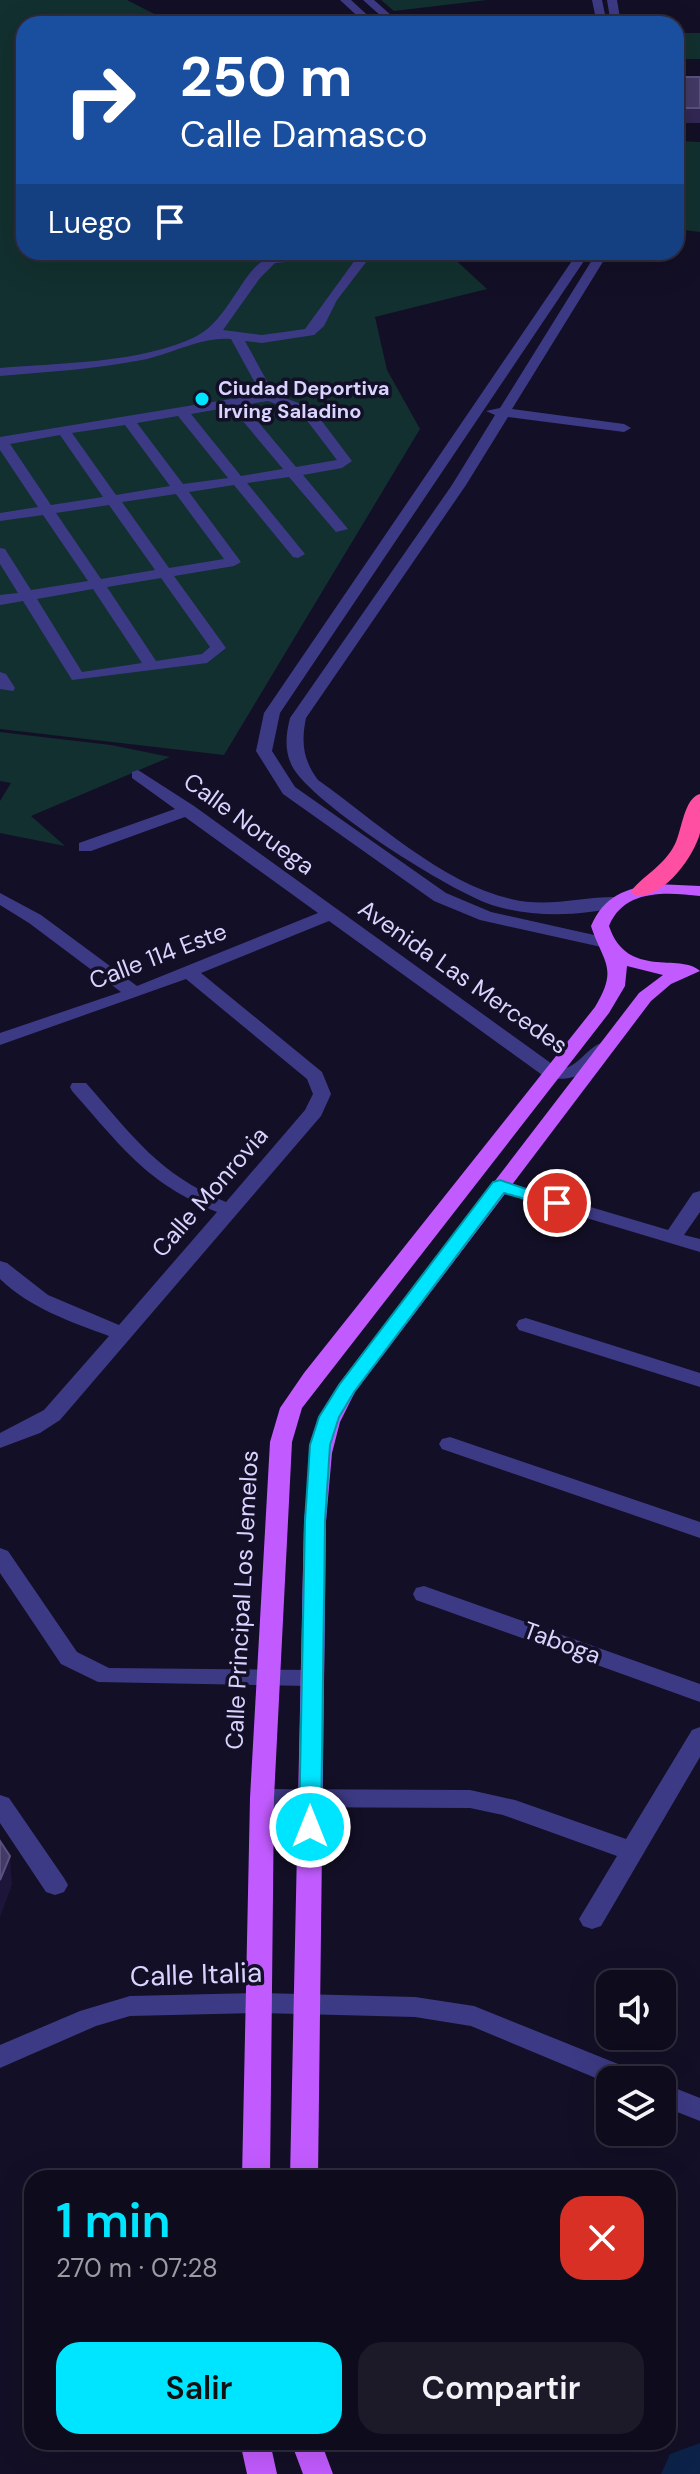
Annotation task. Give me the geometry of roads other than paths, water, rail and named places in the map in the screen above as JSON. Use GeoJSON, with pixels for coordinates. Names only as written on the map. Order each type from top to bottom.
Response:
{"type":"FeatureCollection","features":[{"type":"Feature","properties":{"kind":"highway"},"geometry":{"type":"LineString","coordinates":[[641,891],[669,872],[698,813]]}},
{"type":"Feature","properties":{"kind":"main road"},"geometry":{"type":"LineString","coordinates":[[664,888],[700,873]]}},
{"type":"Feature","properties":{"kind":"main road"},"geometry":{"type":"LineString","coordinates":[[616,902],[641,891],[664,888],[700,891]]}},
{"type":"Feature","properties":{"kind":"main road","name":"Calle Principal Los Jemelos"},"geometry":{"type":"LineString","coordinates":[[256,2170],[262,1798],[281,1442],[291,1408],[311,1378],[615,989],[620,967],[602,935],[602,917],[616,902]]}},
{"type":"Feature","properties":{"kind":"main road"},"geometry":{"type":"LineString","coordinates":[[609,946],[645,966],[696,971]]}},
{"type":"Feature","properties":{"kind":"main road"},"geometry":{"type":"LineString","coordinates":[[304,2170],[309,2004],[311,1678],[320,1445],[329,1417],[346,1389],[606,1046],[655,988],[696,971]]}},
{"type":"Feature","properties":{"kind":"main road"},"geometry":{"type":"LineString","coordinates":[[525,1108],[541,1107],[552,1118]]}},
{"type":"Feature","properties":{"kind":"main road"},"geometry":{"type":"LineString","coordinates":[[484,1159],[489,1173],[500,1186]]}},
{"type":"Feature","properties":{"kind":"main road"},"geometry":{"type":"LineString","coordinates":[[454,1198],[500,1186]]}},
{"type":"Feature","properties":{"kind":"main road"},"geometry":{"type":"LineString","coordinates":[[257,2450],[262,2474]]}},
{"type":"Feature","properties":{"kind":"street"},"geometry":{"type":"LineString","coordinates":[[345,0],[363,16]]}},
{"type":"Feature","properties":{"kind":"street"},"geometry":{"type":"LineString","coordinates":[[368,0],[387,16]]}},
{"type":"Feature","properties":{"kind":"street"},"geometry":{"type":"LineString","coordinates":[[212,333],[237,307],[244,291],[267,264],[275,260]]}},
{"type":"Feature","properties":{"kind":"street"},"geometry":{"type":"LineString","coordinates":[[0,372],[145,354],[212,333],[278,338],[309,332],[319,323],[331,299],[362,260]]}},
{"type":"Feature","properties":{"kind":"street"},"geometry":{"type":"LineString","coordinates":[[579,260],[272,713],[264,751],[289,790],[452,904],[486,916],[609,946]]}},
{"type":"Feature","properties":{"kind":"street"},"geometry":{"type":"LineString","coordinates":[[598,260],[454,492],[298,718],[292,744],[297,765],[312,783],[412,853],[483,896],[540,909],[579,908],[616,902]]}},
{"type":"Feature","properties":{"kind":"street"},"geometry":{"type":"LineString","coordinates":[[236,336],[269,397]]}},
{"type":"Feature","properties":{"kind":"street"},"geometry":{"type":"LineString","coordinates":[[0,517],[46,509],[240,481],[337,465],[345,461],[345,457],[307,411],[269,397],[0,441],[46,509],[97,584],[152,666]]}},
{"type":"Feature","properties":{"kind":"street"},"geometry":{"type":"LineString","coordinates":[[234,402],[341,529]]}},
{"type":"Feature","properties":{"kind":"street"},"geometry":{"type":"LineString","coordinates":[[480,410],[624,428]]}},
{"type":"Feature","properties":{"kind":"street"},"geometry":{"type":"LineString","coordinates":[[181,411],[298,554]]}},
{"type":"Feature","properties":{"kind":"street"},"geometry":{"type":"LineString","coordinates":[[0,600],[234,562],[128,420]]}},
{"type":"Feature","properties":{"kind":"street"},"geometry":{"type":"LineString","coordinates":[[0,552],[78,677],[207,658],[218,648],[63,430]]}},
{"type":"Feature","properties":{"kind":"street"},"geometry":{"type":"LineString","coordinates":[[427,488],[454,492]]}},
{"type":"Feature","properties":{"kind":"street","name":"Calle Noruega"},"geometry":{"type":"LineString","coordinates":[[138,775],[332,913]]}},
{"type":"Feature","properties":{"kind":"street"},"geometry":{"type":"LineString","coordinates":[[85,847],[188,810]]}},
{"type":"Feature","properties":{"kind":"street"},"geometry":{"type":"LineString","coordinates":[[0,898],[35,919],[134,993]]}},
{"type":"Feature","properties":{"kind":"street","name":"Calle 114 Este"},"geometry":{"type":"LineString","coordinates":[[0,1039],[134,993],[332,913]]}},
{"type":"Feature","properties":{"kind":"street","name":"Avenida Las Mercedes"},"geometry":{"type":"LineString","coordinates":[[332,913],[552,1073],[560,1076],[574,1073],[606,1046]]}},
{"type":"Feature","properties":{"kind":"street","name":"Calle Monrovia"},"geometry":{"type":"LineString","coordinates":[[0,1441],[32,1428],[52,1415],[314,1112],[322,1094],[315,1076],[188,972]]}},
{"type":"Feature","properties":{"kind":"street"},"geometry":{"type":"LineString","coordinates":[[79,1087],[149,1166],[188,1193],[229,1210]]}},
{"type":"Feature","properties":{"kind":"street"},"geometry":{"type":"LineString","coordinates":[[500,1186],[700,1246]]}},
{"type":"Feature","properties":{"kind":"street"},"geometry":{"type":"LineString","coordinates":[[672,1238],[700,1197]]}},
{"type":"Feature","properties":{"kind":"street"},"geometry":{"type":"LineString","coordinates":[[0,1267],[24,1289],[60,1311],[122,1333]]}},
{"type":"Feature","properties":{"kind":"street"},"geometry":{"type":"LineString","coordinates":[[526,1325],[700,1380]]}},
{"type":"Feature","properties":{"kind":"street"},"geometry":{"type":"LineString","coordinates":[[450,1444],[700,1530]]}},
{"type":"Feature","properties":{"kind":"street"},"geometry":{"type":"LineString","coordinates":[[0,1556],[69,1658],[106,1676],[311,1678]]}},
{"type":"Feature","properties":{"kind":"street","name":"Taboga"},"geometry":{"type":"LineString","coordinates":[[424,1594],[700,1693]]}},
{"type":"Feature","properties":{"kind":"street"},"geometry":{"type":"LineString","coordinates":[[592,1919],[700,1736]]}},
{"type":"Feature","properties":{"kind":"street"},"geometry":{"type":"LineString","coordinates":[[262,1798],[482,1801],[506,1806],[631,1851]]}},
{"type":"Feature","properties":{"kind":"street"},"geometry":{"type":"LineString","coordinates":[[0,1804],[55,1885]]}},
{"type":"Feature","properties":{"kind":"street","name":"Calle Italia"},"geometry":{"type":"LineString","coordinates":[[0,2057],[89,2018],[130,2006],[261,2003],[446,2010],[474,2016],[596,2066]]}},
{"type":"Feature","properties":{"kind":"street"},"geometry":{"type":"LineString","coordinates":[[676,2100],[700,2110]]}},
{"type":"Feature","properties":{"kind":"waterway"},"geometry":{"type":"LineString","coordinates":[[692,2474],[700,2471]]}},
{"type":"Feature","properties":{"kind":"place","name":"Ciudad Deportiva Irving Saladino"},"geometry":{"type":"Point","coordinates":[202,399]}}]}
